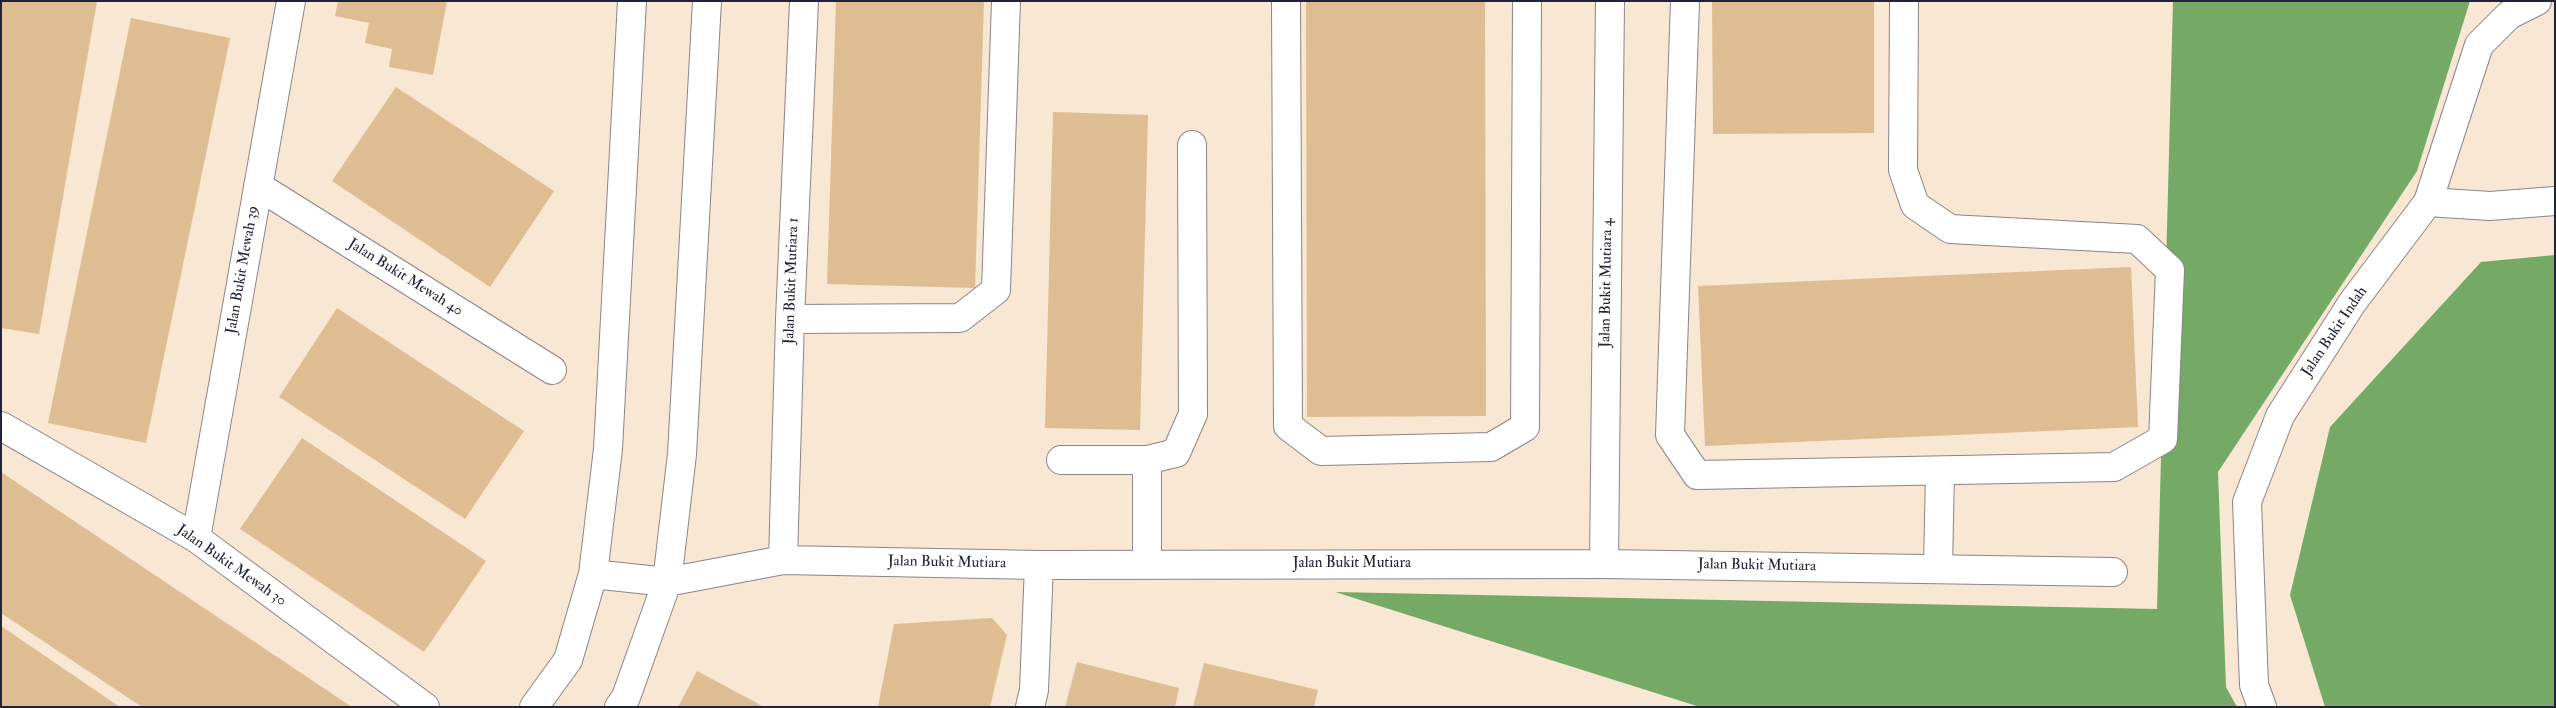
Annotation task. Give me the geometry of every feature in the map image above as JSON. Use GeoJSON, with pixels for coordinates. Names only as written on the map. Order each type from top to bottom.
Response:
{"type":"FeatureCollection","features":[{"type":"Feature","properties":{"kind":"street","name":"Jalan Bukit Mewah 39"},"geometry":{"type":"LineString","coordinates":[[196,538],[291,1]]}},
{"type":"Feature","properties":{"kind":"street"},"geometry":{"type":"LineString","coordinates":[[534,707],[568,660],[593,574],[608,449],[632,1]]}},
{"type":"Feature","properties":{"kind":"street"},"geometry":{"type":"LineString","coordinates":[[620,707],[626,697],[667,582],[682,454],[707,1]]}},
{"type":"Feature","properties":{"kind":"street","name":"Jalan Bukit Mutiara 1"},"geometry":{"type":"LineString","coordinates":[[783,560],[790,320],[804,1]]}},
{"type":"Feature","properties":{"kind":"street"},"geometry":{"type":"LineString","coordinates":[[790,320],[960,318],[996,290],[1006,1]]}},
{"type":"Feature","properties":{"kind":"street"},"geometry":{"type":"LineString","coordinates":[[1286,1],[1288,426],[1321,451],[1491,447],[1525,427],[1527,1]]}},
{"type":"Feature","properties":{"kind":"street","name":"Jalan Bukit Mutiara 4"},"geometry":{"type":"LineString","coordinates":[[1604,564],[1610,1]]}},
{"type":"Feature","properties":{"kind":"street"},"geometry":{"type":"LineString","coordinates":[[1685,1],[1670,435],[1697,475],[2114,466],[2163,439],[2170,270],[2137,239],[1950,229],[1915,205],[1903,170],[1904,1]]}},
{"type":"Feature","properties":{"kind":"street","name":"Jalan Bukit Indah"},"geometry":{"type":"LineString","coordinates":[[2262,707],[2254,685],[2247,502],[2280,416],[2352,303],[2428,202],[2479,45],[2509,15],[2538,1]]}},
{"type":"Feature","properties":{"kind":"street"},"geometry":{"type":"LineString","coordinates":[[1061,460],[1147,460],[1176,453],[1193,414],[1192,145]]}},
{"type":"Feature","properties":{"kind":"street","name":"Jalan Bukit Mewah 40"},"geometry":{"type":"LineString","coordinates":[[258,186],[552,370]]}},
{"type":"Feature","properties":{"kind":"street"},"geometry":{"type":"LineString","coordinates":[[2428,202],[2490,206],[2555,201]]}},
{"type":"Feature","properties":{"kind":"street","name":"Jalan Bukit Mewah 30"},"geometry":{"type":"LineString","coordinates":[[1,426],[196,538],[425,707]]}},
{"type":"Feature","properties":{"kind":"street"},"geometry":{"type":"LineString","coordinates":[[1147,460],[1147,564]]}},
{"type":"Feature","properties":{"kind":"street"},"geometry":{"type":"LineString","coordinates":[[1938,568],[1940,470]]}},
{"type":"Feature","properties":{"kind":"street","name":"Jalan Bukit Mutiara"},"geometry":{"type":"LineString","coordinates":[[593,574],[667,582],[783,560],[1039,565],[1604,564],[2113,572]]}},
{"type":"Feature","properties":{"kind":"street"},"geometry":{"type":"LineString","coordinates":[[1030,707],[1034,690],[1039,565]]}},
{"type":"Feature","properties":{"kind":"green space"},"geometry":{"type":"Polygon","coordinates":[[[2173,1],[2470,1],[2417,171],[2218,472],[2226,687],[2237,707],[1700,707],[1335,592],[2157,609],[2173,1]]]}},
{"type":"Feature","properties":{"kind":"green space"},"geometry":{"type":"Polygon","coordinates":[[[2555,255],[2555,707],[2325,707],[2290,595],[2330,427],[2481,262],[2555,255]]]}},
{"type":"Feature","properties":{"kind":"building"},"geometry":{"type":"Polygon","coordinates":[[[1,1],[97,1],[39,334],[1,328],[1,1]]]}},
{"type":"Feature","properties":{"kind":"building"},"geometry":{"type":"Polygon","coordinates":[[[338,1],[447,1],[433,75],[389,67],[392,49],[365,43],[369,23],[335,16],[338,1]]]}},
{"type":"Feature","properties":{"kind":"building"},"geometry":{"type":"Polygon","coordinates":[[[836,1],[984,1],[975,288],[827,284],[836,1]]]}},
{"type":"Feature","properties":{"kind":"building"},"geometry":{"type":"Polygon","coordinates":[[[1306,1],[1485,1],[1486,416],[1307,417],[1306,1]]]}},
{"type":"Feature","properties":{"kind":"building"},"geometry":{"type":"Polygon","coordinates":[[[1712,1],[1874,1],[1874,133],[1713,134],[1712,1]]]}},
{"type":"Feature","properties":{"kind":"building"},"geometry":{"type":"Polygon","coordinates":[[[131,18],[230,38],[146,443],[48,423],[131,18]]]}},
{"type":"Feature","properties":{"kind":"building"},"geometry":{"type":"Polygon","coordinates":[[[396,87],[554,191],[490,287],[332,181],[396,87]]]}},
{"type":"Feature","properties":{"kind":"building"},"geometry":{"type":"Polygon","coordinates":[[[1053,112],[1148,115],[1140,430],[1045,428],[1053,112]]]}},
{"type":"Feature","properties":{"kind":"building"},"geometry":{"type":"Polygon","coordinates":[[[2131,267],[2138,427],[1705,446],[1698,286],[2131,267]]]}},
{"type":"Feature","properties":{"kind":"building"},"geometry":{"type":"Polygon","coordinates":[[[337,308],[524,431],[465,519],[279,397],[337,308]]]}},
{"type":"Feature","properties":{"kind":"building"},"geometry":{"type":"Polygon","coordinates":[[[302,438],[486,561],[424,652],[240,529],[302,438]]]}},
{"type":"Feature","properties":{"kind":"building"},"geometry":{"type":"Polygon","coordinates":[[[1,472],[352,707],[142,707],[1,613],[1,472]]]}},
{"type":"Feature","properties":{"kind":"building"},"geometry":{"type":"Polygon","coordinates":[[[992,618],[1007,635],[990,707],[878,707],[894,624],[992,618]]]}},
{"type":"Feature","properties":{"kind":"building"},"geometry":{"type":"Polygon","coordinates":[[[1,626],[67,671],[120,707],[1,707],[1,626]]]}},
{"type":"Feature","properties":{"kind":"building"},"geometry":{"type":"Polygon","coordinates":[[[1077,662],[1179,688],[1175,707],[1065,707],[1077,662]]]}},
{"type":"Feature","properties":{"kind":"building"},"geometry":{"type":"Polygon","coordinates":[[[1204,663],[1318,690],[1314,707],[1193,707],[1204,663]]]}},
{"type":"Feature","properties":{"kind":"building"},"geometry":{"type":"Polygon","coordinates":[[[697,671],[757,703],[763,707],[678,707],[697,671]]]}}]}
